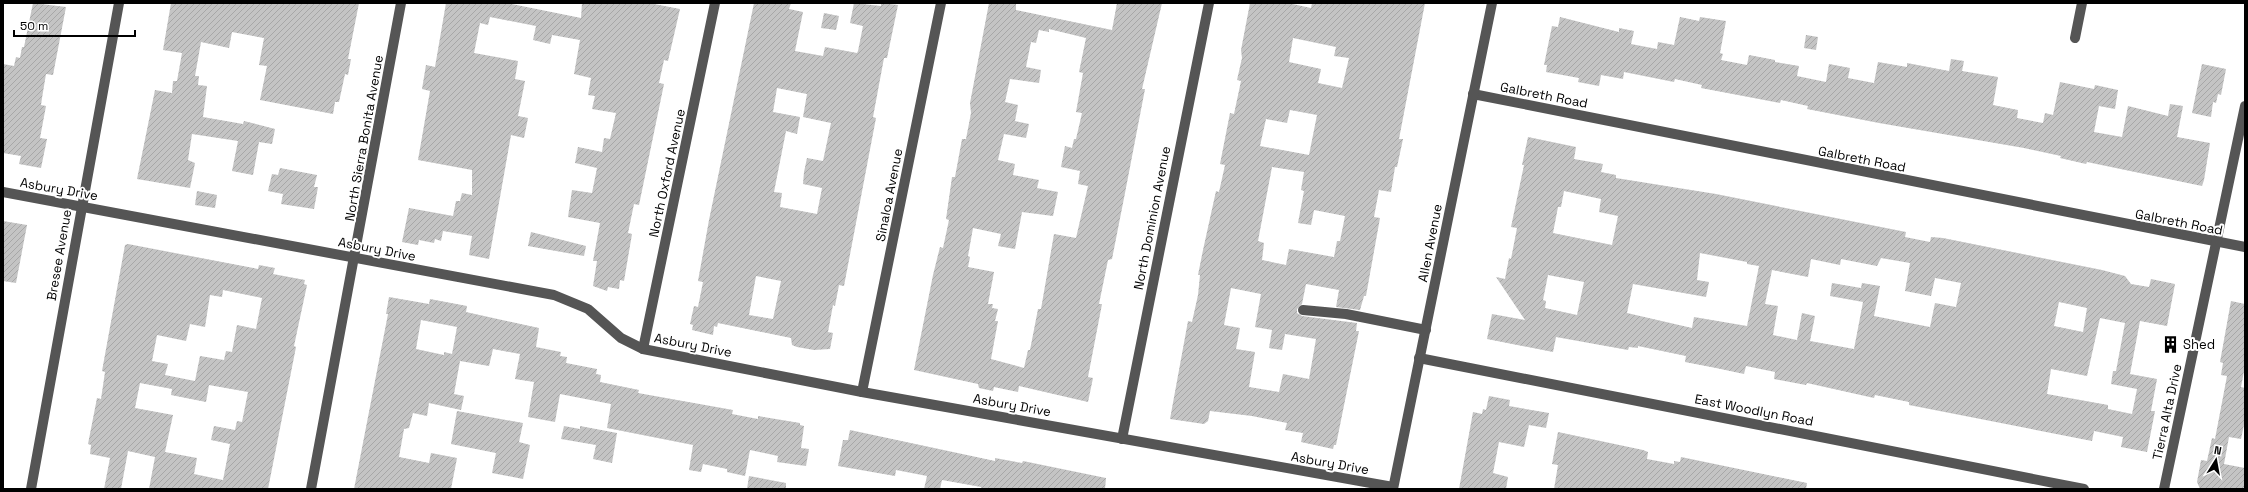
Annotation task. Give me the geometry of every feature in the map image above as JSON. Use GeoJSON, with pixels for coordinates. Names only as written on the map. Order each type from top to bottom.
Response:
{"type":"FeatureCollection","features":[{"type":"Feature","properties":{"kind":"street","name":"Bresee Avenue"},"geometry":{"type":"LineString","coordinates":[[31,489],[80,206],[119,3]]}},
{"type":"Feature","properties":{"kind":"street","name":"North Sierra Bonita Avenue"},"geometry":{"type":"LineString","coordinates":[[311,489],[401,3]]}},
{"type":"Feature","properties":{"kind":"street","name":"North Oxford Avenue"},"geometry":{"type":"LineString","coordinates":[[643,349],[715,3]]}},
{"type":"Feature","properties":{"kind":"street","name":"Sinaloa Avenue"},"geometry":{"type":"LineString","coordinates":[[862,392],[941,3]]}},
{"type":"Feature","properties":{"kind":"street","name":"North Dominion Avenue"},"geometry":{"type":"LineString","coordinates":[[1122,439],[1209,3]]}},
{"type":"Feature","properties":{"kind":"street","name":"Allen Avenue"},"geometry":{"type":"LineString","coordinates":[[1393,488],[1492,3]]}},
{"type":"Feature","properties":{"kind":"street"},"geometry":{"type":"LineString","coordinates":[[2075,38],[2082,3]]}},
{"type":"Feature","properties":{"kind":"street","name":"Galbreth Road"},"geometry":{"type":"LineString","coordinates":[[1473,94],[2216,243],[2245,247]]}},
{"type":"Feature","properties":{"kind":"street","name":"Tierra Alta Drive"},"geometry":{"type":"LineString","coordinates":[[2164,489],[2245,106]]}},
{"type":"Feature","properties":{"kind":"street","name":"Asbury Drive"},"geometry":{"type":"LineString","coordinates":[[3,192],[554,295],[588,309],[621,338],[643,349],[862,392],[1393,488]]}},
{"type":"Feature","properties":{"kind":"street"},"geometry":{"type":"LineString","coordinates":[[1303,310],[1346,314],[1426,330]]}},
{"type":"Feature","properties":{"kind":"street","name":"East Woodlyn Road"},"geometry":{"type":"LineString","coordinates":[[1419,358],[2084,489]]}},
{"type":"Feature","properties":{"kind":"building"},"geometry":{"type":"Polygon","coordinates":[[[33,3],[66,7],[53,75],[46,74],[42,98],[41,105],[46,106],[40,138],[47,139],[41,168],[19,164],[21,156],[3,153],[3,64],[14,66],[16,57],[20,58],[22,47],[24,47],[33,3]]]}},
{"type":"Feature","properties":{"kind":"building"},"geometry":{"type":"Polygon","coordinates":[[[171,3],[359,3],[348,59],[351,59],[348,75],[345,74],[339,102],[335,102],[333,114],[260,100],[267,66],[259,65],[264,38],[232,32],[229,48],[201,42],[195,76],[199,76],[198,85],[207,86],[203,117],[243,124],[244,121],[275,129],[272,144],[259,142],[253,175],[232,171],[238,141],[192,134],[188,160],[195,163],[190,188],[137,179],[155,90],[172,93],[173,81],[177,81],[182,53],[163,50],[171,3]]]}},
{"type":"Feature","properties":{"kind":"building"},"geometry":{"type":"Polygon","coordinates":[[[446,3],[507,3],[581,18],[582,3],[649,3],[680,9],[668,61],[664,60],[659,83],[664,84],[639,205],[634,204],[628,233],[632,234],[624,281],[620,280],[619,289],[608,287],[607,291],[593,286],[597,261],[593,261],[600,223],[568,217],[572,190],[592,193],[597,168],[575,163],[578,147],[602,152],[604,138],[610,139],[616,113],[592,109],[595,96],[588,95],[591,78],[574,74],[580,40],[552,35],[550,44],[533,40],[536,26],[490,17],[488,25],[480,23],[474,53],[518,61],[515,79],[525,81],[518,116],[528,118],[524,138],[511,135],[489,259],[469,255],[472,236],[443,231],[441,241],[435,239],[434,243],[419,240],[418,245],[402,242],[409,208],[453,216],[456,201],[460,201],[462,193],[472,195],[472,170],[418,160],[430,91],[422,89],[426,65],[435,67],[446,3]]]}},
{"type":"Feature","properties":{"kind":"building"},"geometry":{"type":"Polygon","coordinates":[[[754,3],[791,3],[789,9],[803,12],[795,51],[823,56],[825,47],[857,53],[863,26],[850,23],[854,3],[881,6],[881,3],[898,5],[887,58],[884,58],[873,117],[876,118],[844,286],[839,285],[835,306],[833,305],[828,332],[833,333],[830,349],[814,350],[797,347],[792,345],[791,338],[718,323],[717,327],[714,326],[713,335],[692,330],[693,325],[690,324],[694,306],[698,307],[703,282],[698,281],[709,220],[754,3]],[[777,88],[773,112],[800,117],[797,134],[786,131],[774,192],[782,193],[780,207],[817,214],[822,188],[803,184],[804,172],[807,158],[823,161],[831,123],[803,117],[807,94],[777,88]],[[756,276],[749,315],[773,319],[781,281],[756,276]]]}},
{"type":"Feature","properties":{"kind":"building"},"geometry":{"type":"Polygon","coordinates":[[[989,3],[1016,3],[1016,10],[1112,30],[1117,3],[1162,3],[1142,89],[1145,89],[1112,259],[1108,260],[1099,304],[1102,304],[1088,377],[1093,378],[1088,402],[1019,386],[1018,392],[994,387],[993,391],[979,388],[978,384],[914,370],[933,275],[940,247],[943,248],[949,220],[946,219],[952,177],[955,177],[962,139],[966,139],[971,113],[970,103],[989,3]],[[1049,29],[1049,32],[1039,30],[1036,43],[1031,42],[1026,67],[1041,70],[1039,83],[1010,79],[1005,102],[1018,105],[1015,121],[1029,124],[1026,138],[1004,134],[998,160],[1015,164],[1013,175],[1039,180],[1037,188],[1058,192],[1053,216],[1022,212],[1015,249],[998,246],[1001,234],[973,228],[968,256],[970,257],[968,267],[994,272],[988,304],[993,304],[992,308],[998,309],[995,321],[998,321],[991,359],[1024,368],[1028,350],[1030,350],[1038,309],[1041,309],[1054,234],[1076,238],[1088,186],[1078,184],[1080,171],[1061,167],[1065,146],[1072,148],[1074,139],[1076,139],[1082,113],[1076,112],[1083,73],[1079,72],[1086,38],[1049,29]]]}},
{"type":"Feature","properties":{"kind":"building"},"geometry":{"type":"Polygon","coordinates":[[[1250,3],[1288,3],[1311,8],[1312,3],[1425,3],[1399,139],[1403,139],[1397,167],[1395,167],[1391,192],[1379,190],[1374,217],[1380,218],[1366,296],[1364,296],[1360,310],[1336,307],[1339,290],[1306,284],[1302,304],[1297,309],[1297,313],[1302,316],[1357,323],[1356,331],[1359,331],[1336,445],[1334,445],[1333,449],[1301,442],[1303,433],[1285,430],[1287,423],[1252,416],[1210,411],[1208,421],[1204,424],[1170,419],[1188,321],[1192,322],[1198,295],[1200,275],[1198,275],[1203,250],[1216,191],[1219,192],[1225,165],[1220,164],[1230,113],[1234,114],[1241,81],[1237,80],[1242,58],[1241,50],[1250,3]],[[1293,38],[1289,62],[1321,69],[1318,83],[1342,88],[1349,58],[1334,56],[1336,47],[1293,38]],[[1290,110],[1287,123],[1266,119],[1260,146],[1309,155],[1317,115],[1290,110]],[[1272,167],[1258,241],[1264,243],[1262,260],[1286,265],[1289,249],[1334,257],[1337,241],[1340,241],[1345,216],[1314,210],[1311,225],[1298,223],[1304,191],[1301,190],[1304,172],[1272,167]],[[1231,288],[1224,325],[1240,328],[1236,349],[1255,352],[1249,387],[1279,392],[1283,374],[1309,379],[1316,339],[1285,334],[1282,350],[1269,348],[1272,330],[1255,327],[1261,294],[1231,288]]]}},
{"type":"Feature","properties":{"kind":"building"},"geometry":{"type":"Polygon","coordinates":[[[824,13],[839,16],[836,30],[821,28],[824,13]]]}},
{"type":"Feature","properties":{"kind":"building"},"geometry":{"type":"Polygon","coordinates":[[[1560,17],[1619,32],[1619,28],[1634,31],[1631,44],[1657,49],[1658,42],[1674,45],[1680,17],[1699,21],[1700,17],[1726,21],[1720,53],[1723,54],[1721,60],[1747,65],[1749,55],[1775,60],[1775,62],[1799,66],[1797,76],[1826,82],[1829,64],[1850,68],[1848,78],[1874,83],[1878,62],[1907,67],[1907,63],[1949,71],[1951,59],[1964,61],[1962,71],[1998,77],[1993,105],[2018,110],[2017,118],[2043,123],[2045,113],[2053,115],[2060,82],[2094,89],[2095,85],[2118,90],[2115,109],[2099,106],[2094,132],[2122,137],[2128,106],[2168,116],[2170,104],[2183,106],[2177,137],[2210,143],[2204,180],[2202,186],[2087,162],[2086,164],[2060,158],[2061,156],[2024,148],[1807,109],[1808,106],[1781,100],[1780,103],[1701,88],[1702,85],[1675,79],[1674,82],[1624,72],[1623,79],[1601,75],[1599,86],[1578,82],[1579,78],[1546,72],[1547,65],[1544,65],[1552,26],[1558,27],[1560,17]]]}},
{"type":"Feature","properties":{"kind":"building"},"geometry":{"type":"Polygon","coordinates":[[[1806,35],[1818,37],[1816,50],[1804,48],[1806,35]]]}},
{"type":"Feature","properties":{"kind":"building"},"geometry":{"type":"Polygon","coordinates":[[[2202,64],[2226,69],[2221,95],[2218,94],[2216,103],[2213,102],[2211,117],[2192,113],[2202,64]]]}},
{"type":"Feature","properties":{"kind":"building"},"geometry":{"type":"Polygon","coordinates":[[[1528,137],[1576,147],[1574,159],[1603,164],[1601,172],[1616,175],[1616,178],[1716,194],[1906,232],[1905,237],[1930,242],[1931,237],[1943,238],[2102,270],[2125,276],[2131,284],[2149,287],[2151,279],[2175,284],[2167,326],[2140,321],[2130,374],[2157,379],[2151,411],[2155,411],[2147,452],[2121,447],[2123,437],[2094,431],[2092,441],[1909,405],[1909,402],[1875,395],[1874,398],[1807,383],[1806,385],[1774,379],[1775,372],[1746,366],[1744,374],[1685,362],[1686,356],[1638,346],[1638,348],[1629,347],[1628,350],[1556,337],[1553,352],[1487,339],[1492,314],[1525,320],[1496,277],[1505,279],[1509,258],[1511,259],[1517,228],[1511,227],[1524,165],[1522,165],[1528,137]],[[1564,191],[1561,207],[1558,207],[1553,233],[1612,245],[1618,216],[1599,212],[1601,199],[1564,191]],[[1700,253],[1697,280],[1709,282],[1706,297],[1633,284],[1627,313],[1692,328],[1694,317],[1747,326],[1759,266],[1747,264],[1747,262],[1700,253]],[[1881,258],[1877,266],[1841,259],[1840,265],[1811,259],[1808,277],[1772,270],[1765,304],[1778,306],[1773,335],[1797,340],[1802,313],[1815,316],[1810,341],[1854,349],[1863,302],[1830,296],[1832,283],[1861,288],[1862,283],[1880,286],[1874,316],[1930,327],[1935,303],[1956,307],[1961,283],[1935,278],[1931,296],[1905,291],[1910,263],[1881,258]],[[1548,275],[1543,300],[1546,301],[1545,308],[1577,315],[1584,282],[1548,275]],[[2059,302],[2054,326],[2083,332],[2087,308],[2059,302]],[[2100,318],[2087,376],[2051,369],[2047,394],[2108,405],[2108,409],[2132,414],[2137,389],[2111,384],[2113,371],[2116,371],[2125,323],[2100,318]]]}},
{"type":"Feature","properties":{"kind":"building"},"geometry":{"type":"Polygon","coordinates":[[[280,168],[317,175],[314,187],[318,187],[314,209],[281,204],[283,194],[268,191],[272,174],[278,175],[280,168]]]}},
{"type":"Feature","properties":{"kind":"building"},"geometry":{"type":"Polygon","coordinates":[[[197,191],[217,195],[215,208],[195,205],[197,191]]]}},
{"type":"Feature","properties":{"kind":"building"},"geometry":{"type":"Polygon","coordinates":[[[3,221],[27,225],[16,283],[3,281],[3,221]]]}},
{"type":"Feature","properties":{"kind":"building"},"geometry":{"type":"Polygon","coordinates":[[[531,232],[586,246],[584,256],[528,246],[531,232]]]}},
{"type":"Feature","properties":{"kind":"building"},"geometry":{"type":"Polygon","coordinates":[[[128,244],[258,269],[259,265],[275,268],[273,274],[305,280],[304,284],[307,285],[294,346],[296,347],[268,489],[149,489],[155,457],[128,451],[121,489],[104,489],[110,458],[90,454],[91,445],[88,444],[97,398],[101,399],[105,372],[102,371],[125,245],[128,244]],[[223,290],[222,297],[210,295],[205,327],[190,324],[186,341],[157,335],[152,361],[168,364],[165,375],[195,381],[200,356],[224,360],[226,351],[232,352],[237,325],[256,329],[262,298],[223,290]],[[140,383],[135,408],[173,415],[165,452],[197,458],[194,474],[223,480],[230,444],[211,440],[214,426],[235,430],[237,421],[242,422],[248,392],[209,385],[206,402],[171,395],[172,389],[140,383]]]}},
{"type":"Feature","properties":{"kind":"building"},"geometry":{"type":"Polygon","coordinates":[[[389,297],[429,304],[430,299],[467,306],[466,312],[539,328],[536,347],[561,352],[560,356],[567,357],[566,363],[597,369],[596,374],[601,375],[600,382],[639,390],[638,393],[733,410],[732,414],[758,419],[758,416],[800,423],[800,425],[804,426],[801,448],[809,449],[806,466],[777,462],[778,456],[750,450],[745,476],[727,472],[727,469],[703,464],[701,472],[689,470],[693,445],[607,428],[611,404],[560,394],[555,422],[528,417],[534,382],[515,379],[520,354],[493,349],[489,366],[460,361],[454,394],[464,396],[461,410],[429,403],[427,416],[413,413],[409,428],[404,429],[399,457],[429,463],[431,453],[457,458],[451,489],[354,489],[388,314],[386,314],[389,297]],[[421,320],[416,349],[444,355],[444,352],[452,354],[457,327],[421,320]]]}},
{"type":"Feature","properties":{"kind":"building"},"geometry":{"type":"Polygon","coordinates":[[[2231,301],[2245,304],[2245,366],[2241,387],[2245,388],[2245,420],[2241,439],[2229,437],[2224,464],[2245,468],[2245,489],[2200,489],[2197,482],[2201,460],[2207,461],[2212,438],[2215,439],[2227,376],[2221,375],[2223,363],[2220,362],[2231,301]]]}},
{"type":"Feature","properties":{"kind":"building"},"geometry":{"type":"Polygon","coordinates":[[[1489,396],[1510,400],[1509,406],[1549,413],[1546,428],[1529,425],[1524,447],[1499,442],[1493,473],[1508,477],[1506,489],[1459,489],[1473,412],[1482,414],[1483,409],[1486,410],[1489,396]]]}},
{"type":"Feature","properties":{"kind":"building"},"geometry":{"type":"Polygon","coordinates":[[[457,411],[523,423],[519,442],[530,445],[523,479],[492,473],[496,453],[451,444],[457,411]]]}},
{"type":"Feature","properties":{"kind":"building"},"geometry":{"type":"Polygon","coordinates":[[[564,426],[580,429],[580,426],[617,433],[612,463],[593,459],[596,445],[561,439],[564,426]]]}},
{"type":"Feature","properties":{"kind":"building"},"geometry":{"type":"Polygon","coordinates":[[[850,430],[995,461],[995,458],[1022,463],[1023,461],[1106,478],[1105,489],[981,489],[981,487],[942,480],[940,489],[924,489],[927,476],[896,470],[895,476],[838,466],[843,440],[848,440],[850,430]]]}},
{"type":"Feature","properties":{"kind":"building"},"geometry":{"type":"Polygon","coordinates":[[[1558,432],[1643,450],[1648,452],[1647,459],[1674,464],[1674,461],[1680,462],[1681,457],[1807,483],[1806,489],[1554,489],[1558,465],[1552,464],[1558,432]]]}},
{"type":"Feature","properties":{"kind":"building"},"geometry":{"type":"Polygon","coordinates":[[[749,476],[786,483],[786,489],[747,489],[749,476]]]}},
{"type":"Feature","properties":{"kind":"place","name":"Shed"},"geometry":{"type":"Point","coordinates":[2170,344]}}]}
